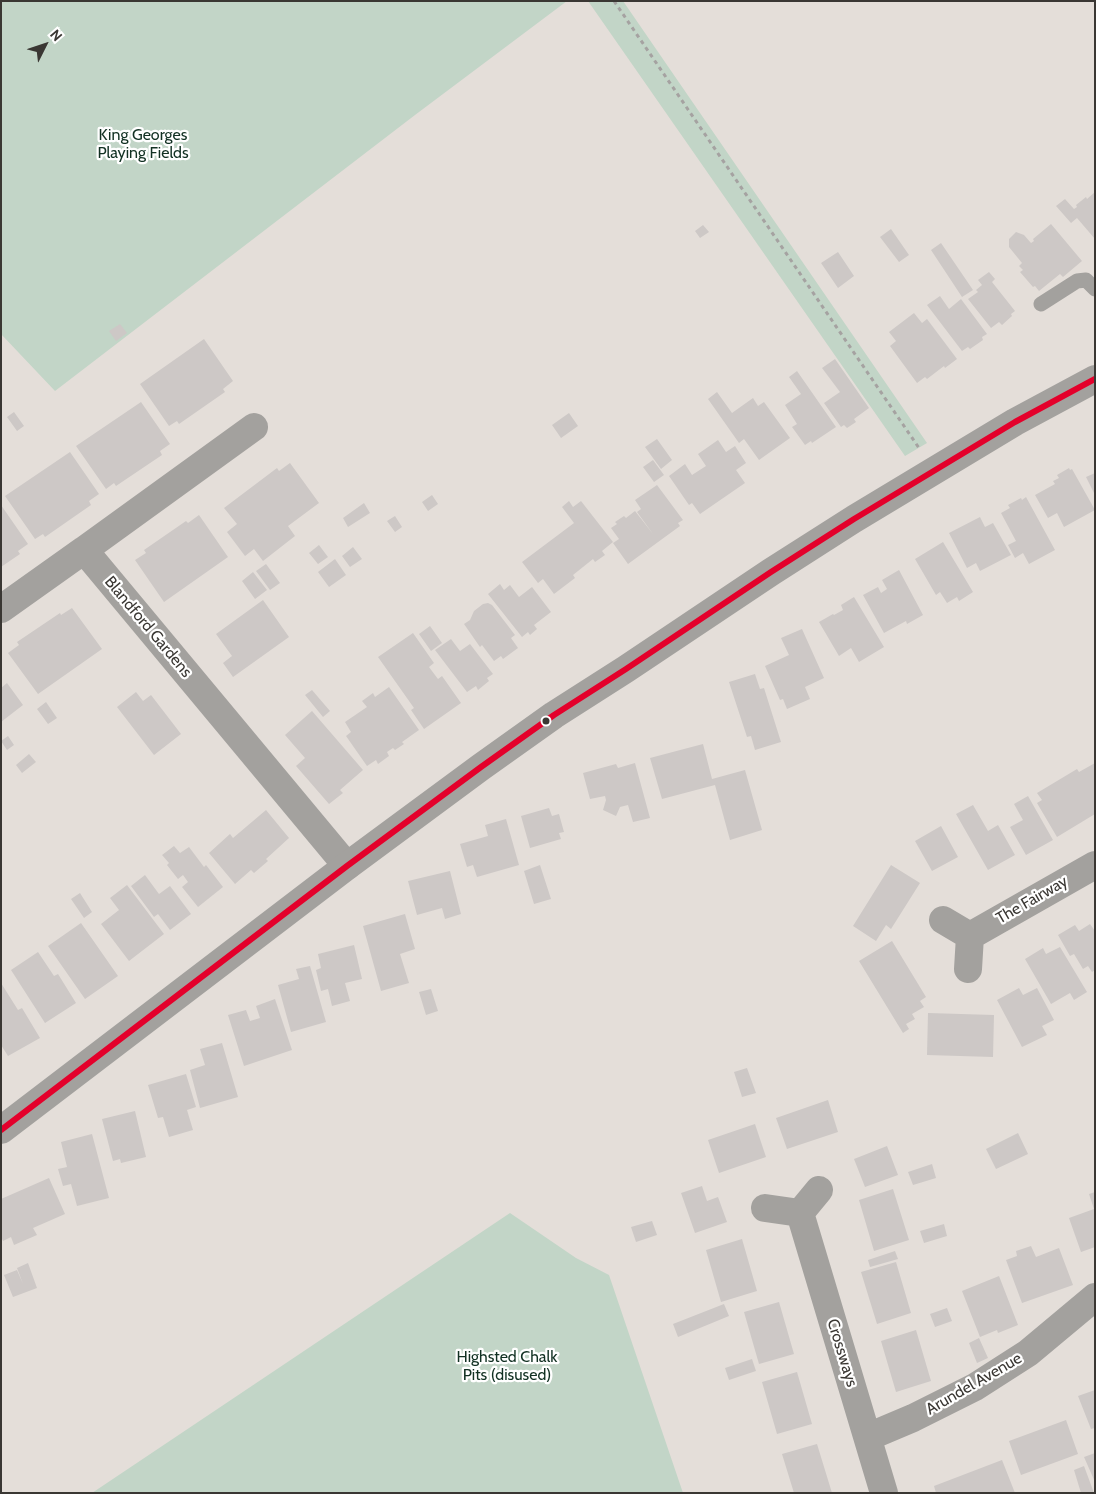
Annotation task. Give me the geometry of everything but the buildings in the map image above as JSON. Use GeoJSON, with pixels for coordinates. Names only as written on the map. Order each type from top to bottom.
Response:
{"type":"FeatureCollection","features":[{"type":"Feature","properties":{"kind":"street"},"geometry":{"type":"LineString","coordinates":[[1,1130],[347,866],[554,715],[626,670],[771,572],[854,519],[1015,422],[1095,379]]}},
{"type":"Feature","properties":{"kind":"street"},"geometry":{"type":"LineString","coordinates":[[1,609],[254,427]]}},
{"type":"Feature","properties":{"kind":"street","name":"Blandford Gardens"},"geometry":{"type":"LineString","coordinates":[[84,550],[347,866]]}},
{"type":"Feature","properties":{"kind":"street","name":"The Fairway"},"geometry":{"type":"LineString","coordinates":[[970,936],[1095,865]]}},
{"type":"Feature","properties":{"kind":"street"},"geometry":{"type":"LineString","coordinates":[[942,920],[970,936],[968,969]]}},
{"type":"Feature","properties":{"kind":"street"},"geometry":{"type":"LineString","coordinates":[[765,1208],[800,1213],[819,1190]]}},
{"type":"Feature","properties":{"kind":"street","name":"Crossways"},"geometry":{"type":"LineString","coordinates":[[800,1213],[884,1493]]}},
{"type":"Feature","properties":{"kind":"street","name":"Arundel Avenue"},"geometry":{"type":"LineString","coordinates":[[868,1437],[913,1418],[976,1387],[1028,1353],[1095,1297]]}},
{"type":"Feature","properties":{"kind":"lane"},"geometry":{"type":"LineString","coordinates":[[1041,304],[1078,281],[1086,280],[1095,288]]}},
{"type":"Feature","properties":{"kind":"path"},"geometry":{"type":"LineString","coordinates":[[614,1],[935,471]]}},
{"type":"Feature","properties":{"kind":"green space","name":"King Georges Playing Fields"},"geometry":{"type":"Polygon","coordinates":[[[1,1],[567,1],[55,391],[1,334],[1,1]]]}},
{"type":"Feature","properties":{"kind":"green space"},"geometry":{"type":"Polygon","coordinates":[[[588,1],[623,1],[927,443],[905,456],[588,1]]]}},
{"type":"Feature","properties":{"kind":"green space","name":"Highsted Chalk Pits (disused)"},"geometry":{"type":"Polygon","coordinates":[[[510,1213],[576,1258],[609,1275],[683,1493],[92,1493],[510,1213]]]}},
{"type":"Feature","properties":{"kind":"transit line"},"geometry":{"type":"LineString","coordinates":[[1,1130],[347,866],[554,715],[854,519],[1015,422],[1095,379]]}}]}
